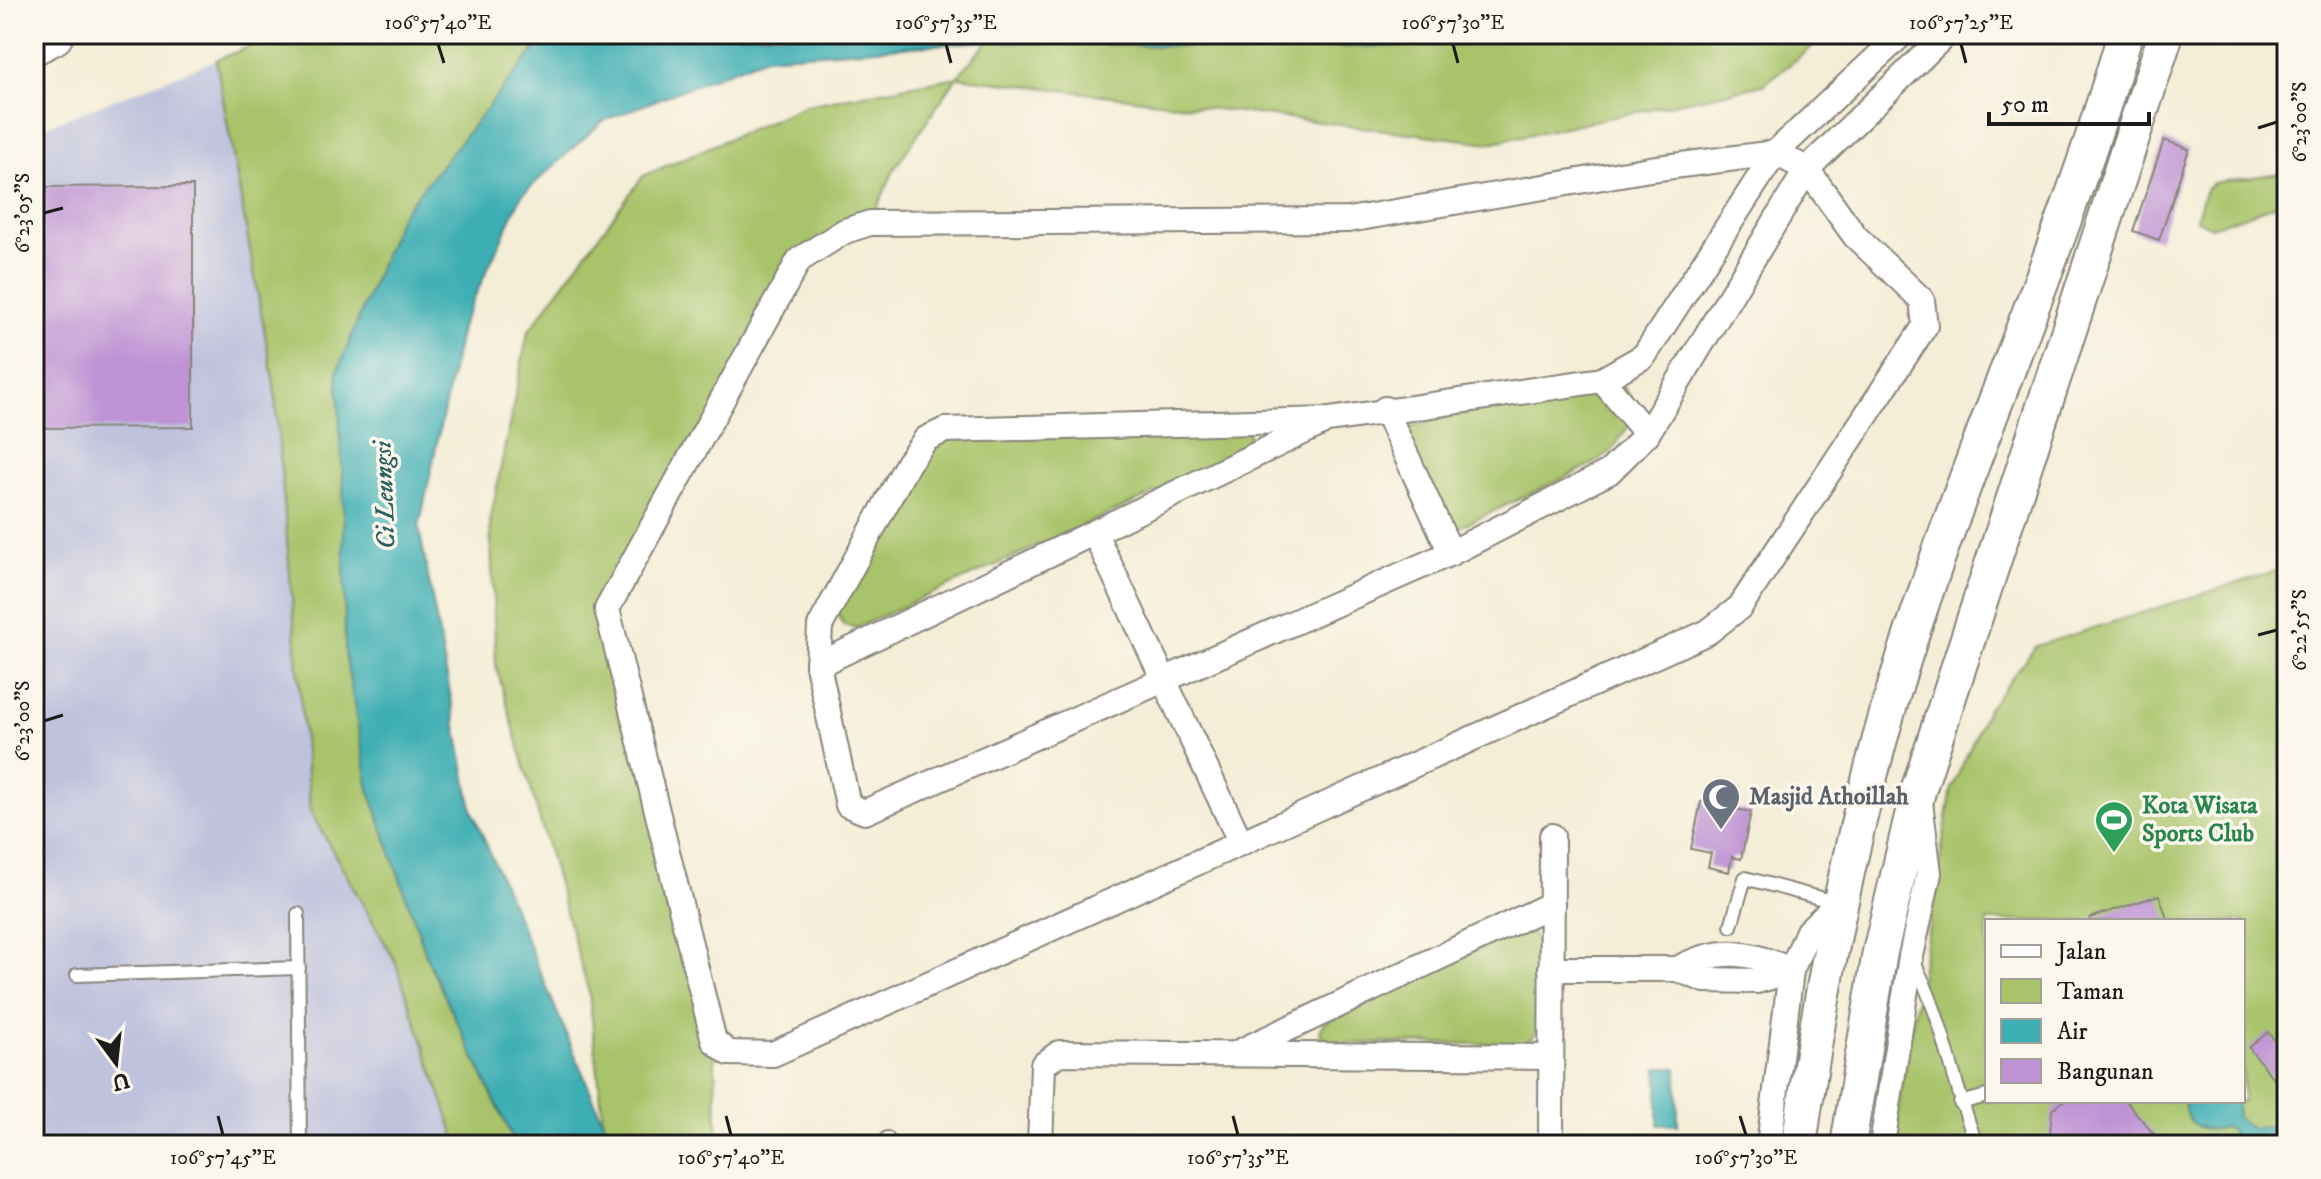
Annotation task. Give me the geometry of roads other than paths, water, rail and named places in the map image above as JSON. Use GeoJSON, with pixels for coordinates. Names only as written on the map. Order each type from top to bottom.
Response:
{"type":"FeatureCollection","features":[{"type":"Feature","properties":{"kind":"highway"},"geometry":{"type":"LineString","coordinates":[[34,43],[52,34]]}},
{"type":"Feature","properties":{"kind":"street"},"geometry":{"type":"LineString","coordinates":[[1902,34],[1775,153],[1644,356],[1602,380],[1385,409],[1329,420],[945,430],[926,439],[900,476],[820,626],[818,665],[848,805],[865,812],[1451,553],[1609,472],[1647,434],[1807,169],[1946,34]]}},
{"type":"Feature","properties":{"kind":"street"},"geometry":{"type":"LineString","coordinates":[[1799,1145],[1838,903],[1895,689],[1951,525],[2094,144],[2125,34]]}},
{"type":"Feature","properties":{"kind":"street"},"geometry":{"type":"LineString","coordinates":[[1848,1145],[1880,952],[1918,791],[2166,34]]}},
{"type":"Feature","properties":{"kind":"street"},"geometry":{"type":"LineString","coordinates":[[1775,153],[1807,169],[1855,236],[1922,300],[1925,326],[1740,607],[1708,632],[773,1054],[729,1053],[714,1041],[607,609],[799,260],[845,231],[870,223],[1348,220],[1650,169],[1775,153]]}},
{"type":"Feature","properties":{"kind":"street"},"geometry":{"type":"LineString","coordinates":[[1602,380],[1647,434]]}},
{"type":"Feature","properties":{"kind":"street"},"geometry":{"type":"LineString","coordinates":[[1385,409],[1451,553]]}},
{"type":"Feature","properties":{"kind":"street"},"geometry":{"type":"LineString","coordinates":[[818,665],[1329,420]]}},
{"type":"Feature","properties":{"kind":"street"},"geometry":{"type":"LineString","coordinates":[[1095,534],[1241,843]]}},
{"type":"Feature","properties":{"kind":"street"},"geometry":{"type":"LineString","coordinates":[[1882,1145],[1911,956],[1930,860],[1918,791]]}},
{"type":"Feature","properties":{"kind":"street"},"geometry":{"type":"LineString","coordinates":[[1551,1145],[1552,836]]}},
{"type":"Feature","properties":{"kind":"street"},"geometry":{"type":"LineString","coordinates":[[1769,1145],[1791,971],[1808,931],[1838,903]]}},
{"type":"Feature","properties":{"kind":"street"},"geometry":{"type":"LineString","coordinates":[[1233,1055],[1552,904]]}},
{"type":"Feature","properties":{"kind":"street"},"geometry":{"type":"LineString","coordinates":[[1551,969],[1677,969],[1705,980],[1757,981],[1791,971]]}},
{"type":"Feature","properties":{"kind":"street"},"geometry":{"type":"LineString","coordinates":[[1040,1145],[1043,1065],[1059,1053],[1551,1057]]}},
{"type":"Feature","properties":{"kind":"lane"},"geometry":{"type":"LineString","coordinates":[[1731,926],[1745,878],[1838,903]]}},
{"type":"Feature","properties":{"kind":"lane"},"geometry":{"type":"LineString","coordinates":[[298,914],[300,1145]]}},
{"type":"Feature","properties":{"kind":"lane"},"geometry":{"type":"LineString","coordinates":[[1911,956],[1928,987],[1960,1103],[1977,1145]]}},
{"type":"Feature","properties":{"kind":"lane"},"geometry":{"type":"LineString","coordinates":[[77,975],[299,968]]}},
{"type":"Feature","properties":{"kind":"lane"},"geometry":{"type":"LineString","coordinates":[[1960,1103],[1985,1097]]}},
{"type":"Feature","properties":{"kind":"water","name":"Ci Leungsi"},"geometry":{"type":"Polygon","coordinates":[[[547,34],[1521,34],[1467,45],[1245,48],[988,41],[766,57],[603,121],[522,195],[462,324],[419,528],[472,810],[613,1145],[516,1145],[429,963],[369,789],[345,654],[343,484],[337,372],[400,216],[547,34]]]}},
{"type":"Feature","properties":{"kind":"water"},"geometry":{"type":"Polygon","coordinates":[[[1658,1068],[1677,1068],[1678,1125],[1658,1125],[1658,1068]]]}},
{"type":"Feature","properties":{"kind":"water"},"geometry":{"type":"Polygon","coordinates":[[[2184,1103],[2237,1103],[2237,1118],[2253,1128],[2267,1126],[2274,1132],[2275,1145],[2222,1145],[2232,1132],[2224,1127],[2209,1129],[2196,1126],[2184,1103]]]}},
{"type":"Feature","properties":{"kind":"place","name":"Masjid Athoillah"},"geometry":{"type":"Point","coordinates":[1721,831]}},
{"type":"Feature","properties":{"kind":"place","name":"Kota Wisata Sports Club"},"geometry":{"type":"Point","coordinates":[2114,854]}}]}
